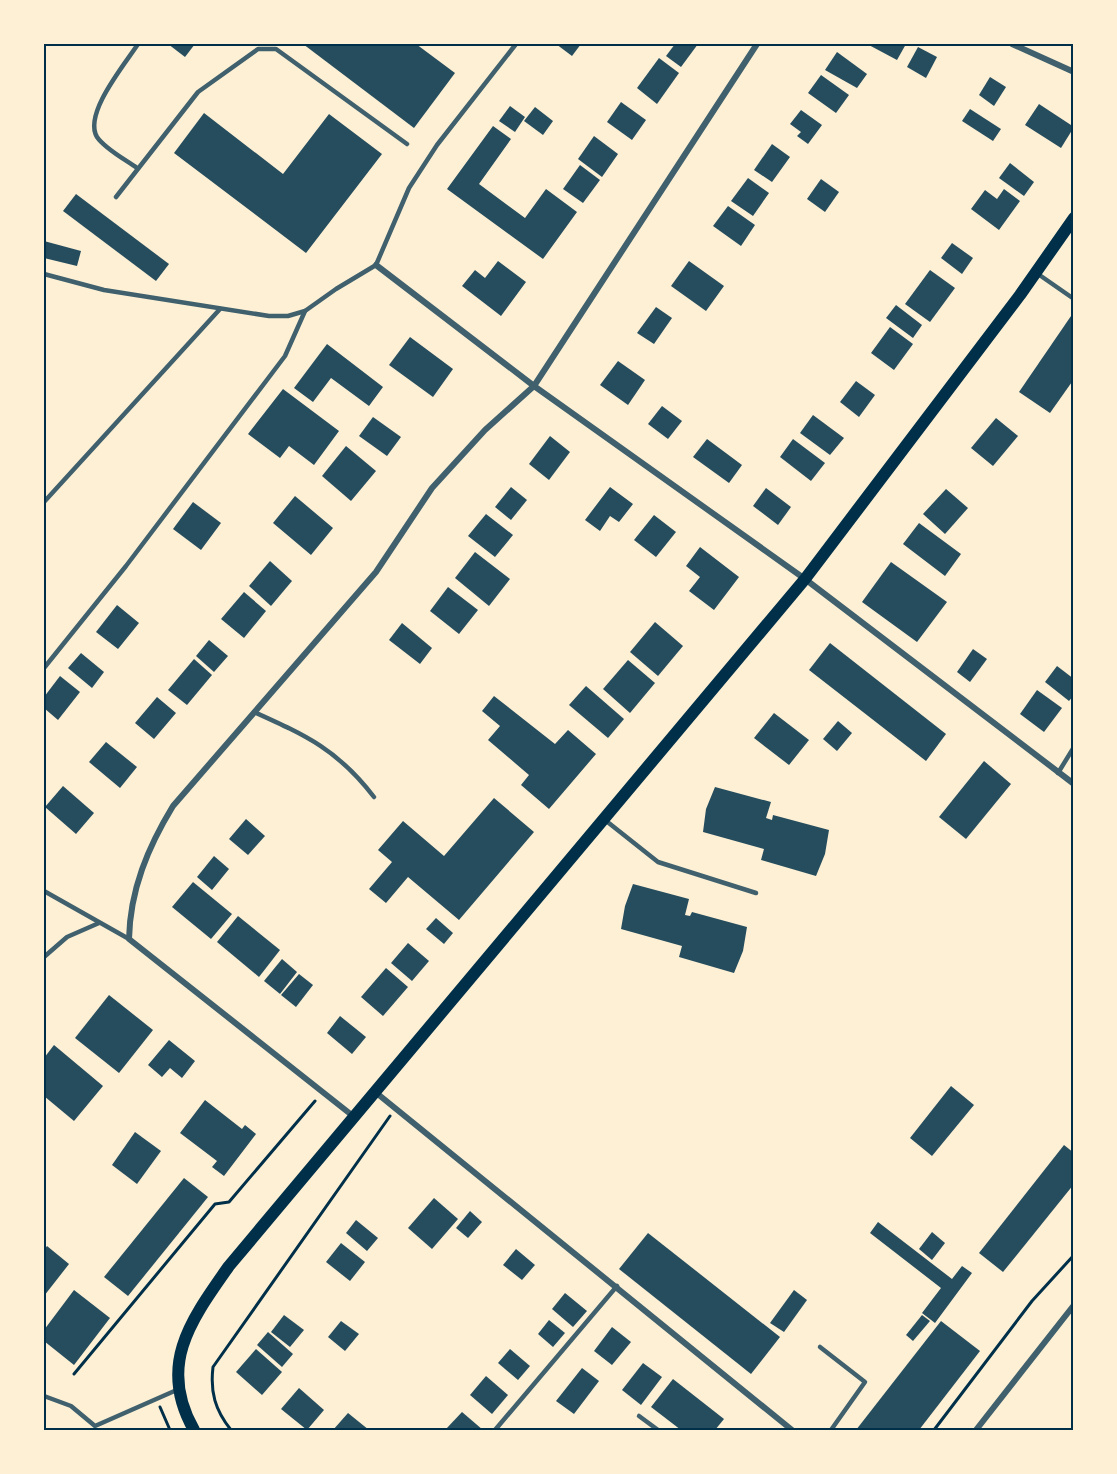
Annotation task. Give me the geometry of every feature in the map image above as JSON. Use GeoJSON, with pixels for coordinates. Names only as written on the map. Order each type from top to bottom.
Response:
{"type":"FeatureCollection","features":[{"type":"Feature","properties":{"kind":"main road"},"geometry":{"type":"LineString","coordinates":[[194,1431],[186,1416],[179,1389],[177,1370],[181,1350],[187,1329],[229,1266],[373,1091],[805,579],[1074,218]]}},
{"type":"Feature","properties":{"kind":"street"},"geometry":{"type":"LineString","coordinates":[[353,1116],[129,939],[130,913],[137,881],[157,831],[173,806],[376,572],[432,488],[484,430],[534,386],[757,44]]}},
{"type":"Feature","properties":{"kind":"street"},"geometry":{"type":"LineString","coordinates":[[1012,44],[1074,72]]}},
{"type":"Feature","properties":{"kind":"street"},"geometry":{"type":"LineString","coordinates":[[376,265],[534,386],[805,579],[1074,784]]}},
{"type":"Feature","properties":{"kind":"street"},"geometry":{"type":"LineString","coordinates":[[373,1091],[617,1286],[792,1431]]}},
{"type":"Feature","properties":{"kind":"street"},"geometry":{"type":"LineString","coordinates":[[976,1431],[1074,1305]]}},
{"type":"Feature","properties":{"kind":"lane"},"geometry":{"type":"LineString","coordinates":[[137,168],[98,138],[92,123],[96,109],[138,44]]}},
{"type":"Feature","properties":{"kind":"lane"},"geometry":{"type":"LineString","coordinates":[[44,274],[104,290],[268,316],[288,316],[305,311],[376,265],[409,188],[437,145],[516,44]]}},
{"type":"Feature","properties":{"kind":"lane"},"geometry":{"type":"LineString","coordinates":[[116,197],[198,92],[258,49],[276,49],[407,144]]}},
{"type":"Feature","properties":{"kind":"lane"},"geometry":{"type":"LineString","coordinates":[[1035,273],[1074,299]]}},
{"type":"Feature","properties":{"kind":"lane"},"geometry":{"type":"LineString","coordinates":[[44,502],[220,309]]}},
{"type":"Feature","properties":{"kind":"lane"},"geometry":{"type":"LineString","coordinates":[[44,668],[126,566],[285,357],[305,311]]}},
{"type":"Feature","properties":{"kind":"lane"},"geometry":{"type":"LineString","coordinates":[[254,712],[328,748],[356,773],[374,797]]}},
{"type":"Feature","properties":{"kind":"lane"},"geometry":{"type":"LineString","coordinates":[[1058,773],[1074,747]]}},
{"type":"Feature","properties":{"kind":"lane"},"geometry":{"type":"LineString","coordinates":[[603,819],[658,862],[756,893]]}},
{"type":"Feature","properties":{"kind":"lane"},"geometry":{"type":"LineString","coordinates":[[44,891],[129,939]]}},
{"type":"Feature","properties":{"kind":"lane"},"geometry":{"type":"LineString","coordinates":[[44,957],[67,937],[99,923]]}},
{"type":"Feature","properties":{"kind":"lane"},"geometry":{"type":"LineString","coordinates":[[495,1431],[617,1286]]}},
{"type":"Feature","properties":{"kind":"lane"},"geometry":{"type":"LineString","coordinates":[[820,1347],[865,1382],[831,1431]]}},
{"type":"Feature","properties":{"kind":"lane"},"geometry":{"type":"LineString","coordinates":[[44,1396],[71,1406],[94,1428],[179,1389]]}},
{"type":"Feature","properties":{"kind":"lane"},"geometry":{"type":"LineString","coordinates":[[639,1416],[658,1431]]}},
{"type":"Feature","properties":{"kind":"path"},"geometry":{"type":"LineString","coordinates":[[74,1374],[215,1204],[229,1202],[324,1091]]}},
{"type":"Feature","properties":{"kind":"path"},"geometry":{"type":"LineString","coordinates":[[231,1431],[217,1412],[210,1386],[213,1366],[396,1108]]}},
{"type":"Feature","properties":{"kind":"path"},"geometry":{"type":"LineString","coordinates":[[934,1431],[1032,1301],[1074,1255]]}},
{"type":"Feature","properties":{"kind":"path"},"geometry":{"type":"LineString","coordinates":[[158,1399],[170,1431]]}},
{"type":"Feature","properties":{"kind":"building"},"geometry":{"type":"Polygon","coordinates":[[[168,44],[195,44],[185,57],[168,44]]]}},
{"type":"Feature","properties":{"kind":"building"},"geometry":{"type":"Polygon","coordinates":[[[303,44],[416,44],[455,73],[414,128],[303,44]]]}},
{"type":"Feature","properties":{"kind":"building"},"geometry":{"type":"Polygon","coordinates":[[[556,44],[581,44],[572,56],[556,44]]]}},
{"type":"Feature","properties":{"kind":"building"},"geometry":{"type":"Polygon","coordinates":[[[675,44],[698,44],[681,67],[666,56],[675,44]]]}},
{"type":"Feature","properties":{"kind":"building"},"geometry":{"type":"Polygon","coordinates":[[[867,44],[906,44],[897,60],[867,44]]]}},
{"type":"Feature","properties":{"kind":"building"},"geometry":{"type":"Polygon","coordinates":[[[918,47],[937,57],[926,78],[907,67],[918,47]]]}},
{"type":"Feature","properties":{"kind":"building"},"geometry":{"type":"Polygon","coordinates":[[[837,52],[867,74],[857,88],[825,70],[837,52]]]}},
{"type":"Feature","properties":{"kind":"building"},"geometry":{"type":"Polygon","coordinates":[[[659,58],[679,73],[657,104],[637,88],[659,58]]]}},
{"type":"Feature","properties":{"kind":"building"},"geometry":{"type":"Polygon","coordinates":[[[821,75],[849,95],[836,113],[808,93],[821,75]]]}},
{"type":"Feature","properties":{"kind":"building"},"geometry":{"type":"Polygon","coordinates":[[[990,77],[1006,87],[994,106],[979,95],[990,77]]]}},
{"type":"Feature","properties":{"kind":"building"},"geometry":{"type":"Polygon","coordinates":[[[621,102],[646,120],[632,140],[607,122],[621,102]]]}},
{"type":"Feature","properties":{"kind":"building"},"geometry":{"type":"Polygon","coordinates":[[[1039,104],[1074,127],[1061,148],[1025,125],[1039,104]]]}},
{"type":"Feature","properties":{"kind":"building"},"geometry":{"type":"Polygon","coordinates":[[[510,106],[525,117],[515,132],[499,121],[510,106]]]}},
{"type":"Feature","properties":{"kind":"building"},"geometry":{"type":"Polygon","coordinates":[[[535,107],[553,121],[543,135],[524,121],[535,107]]]}},
{"type":"Feature","properties":{"kind":"building"},"geometry":{"type":"Polygon","coordinates":[[[970,109],[1001,129],[993,141],[962,121],[970,109]]]}},
{"type":"Feature","properties":{"kind":"building"},"geometry":{"type":"Polygon","coordinates":[[[801,110],[822,125],[808,144],[797,136],[801,132],[790,124],[801,110]]]}},
{"type":"Feature","properties":{"kind":"building"},"geometry":{"type":"Polygon","coordinates":[[[204,113],[283,174],[329,114],[382,154],[306,253],[174,153],[204,113]]]}},
{"type":"Feature","properties":{"kind":"building"},"geometry":{"type":"Polygon","coordinates":[[[493,126],[511,139],[479,184],[525,218],[546,189],[577,212],[543,259],[447,189],[493,126]]]}},
{"type":"Feature","properties":{"kind":"building"},"geometry":{"type":"Polygon","coordinates":[[[594,136],[618,154],[602,177],[578,159],[594,136]]]}},
{"type":"Feature","properties":{"kind":"building"},"geometry":{"type":"Polygon","coordinates":[[[772,144],[790,157],[772,182],[754,170],[772,144]]]}},
{"type":"Feature","properties":{"kind":"building"},"geometry":{"type":"Polygon","coordinates":[[[1010,163],[1034,182],[1024,196],[999,178],[1010,163]]]}},
{"type":"Feature","properties":{"kind":"building"},"geometry":{"type":"Polygon","coordinates":[[[580,165],[600,180],[583,203],[563,189],[580,165]]]}},
{"type":"Feature","properties":{"kind":"building"},"geometry":{"type":"Polygon","coordinates":[[[748,178],[769,193],[753,216],[731,201],[748,178]]]}},
{"type":"Feature","properties":{"kind":"building"},"geometry":{"type":"Polygon","coordinates":[[[821,179],[839,192],[825,212],[807,199],[821,179]]]}},
{"type":"Feature","properties":{"kind":"building"},"geometry":{"type":"Polygon","coordinates":[[[1004,189],[1020,201],[999,230],[971,209],[985,190],[997,199],[1004,189]]]}},
{"type":"Feature","properties":{"kind":"building"},"geometry":{"type":"Polygon","coordinates":[[[76,194],[169,264],[156,281],[63,211],[76,194]]]}},
{"type":"Feature","properties":{"kind":"building"},"geometry":{"type":"Polygon","coordinates":[[[728,206],[755,225],[741,246],[713,226],[728,206]]]}},
{"type":"Feature","properties":{"kind":"building"},"geometry":{"type":"Polygon","coordinates":[[[44,241],[81,251],[77,266],[44,258],[44,241]]]}},
{"type":"Feature","properties":{"kind":"building"},"geometry":{"type":"Polygon","coordinates":[[[952,243],[973,258],[962,274],[941,258],[952,243]]]}},
{"type":"Feature","properties":{"kind":"building"},"geometry":{"type":"Polygon","coordinates":[[[498,261],[526,282],[501,316],[462,286],[475,270],[485,278],[498,261]]]}},
{"type":"Feature","properties":{"kind":"building"},"geometry":{"type":"Polygon","coordinates":[[[689,261],[724,286],[706,311],[671,286],[689,261]]]}},
{"type":"Feature","properties":{"kind":"building"},"geometry":{"type":"Polygon","coordinates":[[[930,270],[955,288],[930,322],[905,304],[930,270]]]}},
{"type":"Feature","properties":{"kind":"building"},"geometry":{"type":"Polygon","coordinates":[[[896,305],[922,325],[913,338],[886,318],[896,305]]]}},
{"type":"Feature","properties":{"kind":"building"},"geometry":{"type":"Polygon","coordinates":[[[656,307],[672,318],[654,344],[637,333],[656,307]]]}},
{"type":"Feature","properties":{"kind":"building"},"geometry":{"type":"Polygon","coordinates":[[[1071,316],[1074,317],[1074,379],[1050,413],[1019,392],[1071,316]]]}},
{"type":"Feature","properties":{"kind":"building"},"geometry":{"type":"Polygon","coordinates":[[[890,327],[913,344],[894,370],[871,353],[890,327]]]}},
{"type":"Feature","properties":{"kind":"building"},"geometry":{"type":"Polygon","coordinates":[[[410,337],[453,369],[433,397],[389,365],[410,337]]]}},
{"type":"Feature","properties":{"kind":"building"},"geometry":{"type":"Polygon","coordinates":[[[327,344],[383,387],[369,406],[331,378],[313,402],[294,388],[327,344]]]}},
{"type":"Feature","properties":{"kind":"building"},"geometry":{"type":"Polygon","coordinates":[[[618,361],[645,380],[628,405],[600,385],[618,361]]]}},
{"type":"Feature","properties":{"kind":"building"},"geometry":{"type":"Polygon","coordinates":[[[856,381],[875,395],[859,417],[840,402],[856,381]]]}},
{"type":"Feature","properties":{"kind":"building"},"geometry":{"type":"Polygon","coordinates":[[[283,389],[339,431],[314,465],[289,446],[280,458],[248,434],[283,389]]]}},
{"type":"Feature","properties":{"kind":"building"},"geometry":{"type":"Polygon","coordinates":[[[662,406],[682,421],[668,439],[648,424],[662,406]]]}},
{"type":"Feature","properties":{"kind":"building"},"geometry":{"type":"Polygon","coordinates":[[[813,415],[844,438],[830,455],[800,433],[813,415]]]}},
{"type":"Feature","properties":{"kind":"building"},"geometry":{"type":"Polygon","coordinates":[[[373,417],[401,437],[387,456],[359,436],[373,417]]]}},
{"type":"Feature","properties":{"kind":"building"},"geometry":{"type":"Polygon","coordinates":[[[996,418],[1018,436],[993,466],[971,448],[996,418]]]}},
{"type":"Feature","properties":{"kind":"building"},"geometry":{"type":"Polygon","coordinates":[[[550,436],[570,452],[549,480],[529,464],[550,436]]]}},
{"type":"Feature","properties":{"kind":"building"},"geometry":{"type":"Polygon","coordinates":[[[707,439],[742,465],[729,483],[693,457],[707,439]]]}},
{"type":"Feature","properties":{"kind":"building"},"geometry":{"type":"Polygon","coordinates":[[[793,439],[825,463],[811,481],[780,457],[793,439]]]}},
{"type":"Feature","properties":{"kind":"building"},"geometry":{"type":"Polygon","coordinates":[[[346,446],[376,471],[351,501],[322,476],[346,446]]]}},
{"type":"Feature","properties":{"kind":"building"},"geometry":{"type":"Polygon","coordinates":[[[511,487],[527,500],[511,520],[495,507],[511,487]]]}},
{"type":"Feature","properties":{"kind":"building"},"geometry":{"type":"Polygon","coordinates":[[[610,487],[633,504],[619,522],[610,516],[600,531],[585,520],[610,487]]]}},
{"type":"Feature","properties":{"kind":"building"},"geometry":{"type":"Polygon","coordinates":[[[766,488],[791,507],[778,525],[753,506],[766,488]]]}},
{"type":"Feature","properties":{"kind":"building"},"geometry":{"type":"Polygon","coordinates":[[[946,489],[968,508],[945,534],[923,514],[946,489]]]}},
{"type":"Feature","properties":{"kind":"building"},"geometry":{"type":"Polygon","coordinates":[[[295,496],[333,528],[311,555],[273,523],[295,496]]]}},
{"type":"Feature","properties":{"kind":"building"},"geometry":{"type":"Polygon","coordinates":[[[193,502],[221,523],[201,550],[173,529],[193,502]]]}},
{"type":"Feature","properties":{"kind":"building"},"geometry":{"type":"Polygon","coordinates":[[[486,514],[513,535],[495,557],[468,536],[486,514]]]}},
{"type":"Feature","properties":{"kind":"building"},"geometry":{"type":"Polygon","coordinates":[[[654,515],[676,532],[656,557],[634,540],[654,515]]]}},
{"type":"Feature","properties":{"kind":"building"},"geometry":{"type":"Polygon","coordinates":[[[919,523],[961,554],[945,576],[903,544],[919,523]]]}},
{"type":"Feature","properties":{"kind":"building"},"geometry":{"type":"Polygon","coordinates":[[[700,547],[739,577],[714,610],[689,591],[700,577],[686,566],[700,547]]]}},
{"type":"Feature","properties":{"kind":"building"},"geometry":{"type":"Polygon","coordinates":[[[475,552],[510,579],[489,606],[455,578],[475,552]]]}},
{"type":"Feature","properties":{"kind":"building"},"geometry":{"type":"Polygon","coordinates":[[[270,561],[292,581],[271,606],[249,586],[270,561]]]}},
{"type":"Feature","properties":{"kind":"building"},"geometry":{"type":"Polygon","coordinates":[[[891,562],[947,602],[917,642],[862,602],[891,562]]]}},
{"type":"Feature","properties":{"kind":"building"},"geometry":{"type":"Polygon","coordinates":[[[448,587],[478,610],[459,634],[430,611],[448,587]]]}},
{"type":"Feature","properties":{"kind":"building"},"geometry":{"type":"Polygon","coordinates":[[[244,592],[266,611],[244,638],[221,619],[244,592]]]}},
{"type":"Feature","properties":{"kind":"building"},"geometry":{"type":"Polygon","coordinates":[[[117,605],[139,623],[118,649],[96,632],[117,605]]]}},
{"type":"Feature","properties":{"kind":"building"},"geometry":{"type":"Polygon","coordinates":[[[655,622],[683,646],[658,676],[630,652],[655,622]]]}},
{"type":"Feature","properties":{"kind":"building"},"geometry":{"type":"Polygon","coordinates":[[[402,623],[432,648],[420,664],[389,640],[402,623]]]}},
{"type":"Feature","properties":{"kind":"building"},"geometry":{"type":"Polygon","coordinates":[[[209,640],[228,656],[214,672],[196,656],[209,640]]]}},
{"type":"Feature","properties":{"kind":"building"},"geometry":{"type":"Polygon","coordinates":[[[830,643],[946,734],[926,761],[809,670],[830,643]]]}},
{"type":"Feature","properties":{"kind":"building"},"geometry":{"type":"Polygon","coordinates":[[[973,649],[987,659],[970,682],[957,672],[973,649]]]}},
{"type":"Feature","properties":{"kind":"building"},"geometry":{"type":"Polygon","coordinates":[[[81,653],[104,672],[92,688],[68,668],[81,653]]]}},
{"type":"Feature","properties":{"kind":"building"},"geometry":{"type":"Polygon","coordinates":[[[194,659],[212,675],[187,705],[168,690],[194,659]]]}},
{"type":"Feature","properties":{"kind":"building"},"geometry":{"type":"Polygon","coordinates":[[[628,660],[655,683],[630,713],[603,689],[628,660]]]}},
{"type":"Feature","properties":{"kind":"building"},"geometry":{"type":"Polygon","coordinates":[[[1057,666],[1074,679],[1074,695],[1069,701],[1045,682],[1057,666]]]}},
{"type":"Feature","properties":{"kind":"building"},"geometry":{"type":"Polygon","coordinates":[[[60,676],[80,692],[58,720],[44,708],[44,697],[60,676]]]}},
{"type":"Feature","properties":{"kind":"building"},"geometry":{"type":"Polygon","coordinates":[[[586,686],[624,719],[608,738],[569,705],[586,686]]]}},
{"type":"Feature","properties":{"kind":"building"},"geometry":{"type":"Polygon","coordinates":[[[1037,690],[1062,708],[1044,732],[1020,714],[1037,690]]]}},
{"type":"Feature","properties":{"kind":"building"},"geometry":{"type":"Polygon","coordinates":[[[494,696],[555,744],[568,730],[596,754],[549,809],[521,785],[529,775],[488,740],[500,726],[482,711],[494,696]]]}},
{"type":"Feature","properties":{"kind":"building"},"geometry":{"type":"Polygon","coordinates":[[[157,697],[176,713],[154,739],[135,723],[157,697]]]}},
{"type":"Feature","properties":{"kind":"building"},"geometry":{"type":"Polygon","coordinates":[[[774,713],[809,740],[789,765],[754,738],[774,713]]]}},
{"type":"Feature","properties":{"kind":"building"},"geometry":{"type":"Polygon","coordinates":[[[838,721],[852,733],[837,751],[823,739],[838,721]]]}},
{"type":"Feature","properties":{"kind":"building"},"geometry":{"type":"Polygon","coordinates":[[[106,742],[137,767],[120,788],[89,762],[106,742]]]}},
{"type":"Feature","properties":{"kind":"building"},"geometry":{"type":"Polygon","coordinates":[[[984,761],[1011,784],[966,839],[939,817],[984,761]]]}},
{"type":"Feature","properties":{"kind":"building"},"geometry":{"type":"Polygon","coordinates":[[[63,786],[94,813],[76,834],[45,807],[63,786]]]}},
{"type":"Feature","properties":{"kind":"building"},"geometry":{"type":"Polygon","coordinates":[[[715,787],[771,802],[766,818],[772,820],[773,815],[829,830],[825,854],[816,876],[761,860],[764,849],[703,832],[706,809],[715,787]]]}},
{"type":"Feature","properties":{"kind":"building"},"geometry":{"type":"Polygon","coordinates":[[[494,798],[534,832],[459,920],[408,877],[386,903],[369,889],[392,862],[378,850],[403,821],[444,856],[494,798]]]}},
{"type":"Feature","properties":{"kind":"building"},"geometry":{"type":"Polygon","coordinates":[[[246,819],[265,836],[248,855],[229,839],[246,819]]]}},
{"type":"Feature","properties":{"kind":"building"},"geometry":{"type":"Polygon","coordinates":[[[214,856],[229,869],[212,890],[197,877],[214,856]]]}},
{"type":"Feature","properties":{"kind":"building"},"geometry":{"type":"Polygon","coordinates":[[[193,882],[232,914],[211,939],[172,907],[193,882]]]}},
{"type":"Feature","properties":{"kind":"building"},"geometry":{"type":"Polygon","coordinates":[[[633,884],[689,899],[685,915],[690,916],[692,912],[747,927],[743,951],[734,973],[679,957],[682,946],[621,929],[625,906],[633,884]]]}},
{"type":"Feature","properties":{"kind":"building"},"geometry":{"type":"Polygon","coordinates":[[[238,916],[280,950],[259,977],[217,942],[238,916]]]}},
{"type":"Feature","properties":{"kind":"building"},"geometry":{"type":"Polygon","coordinates":[[[436,918],[453,933],[444,944],[426,929],[436,918]]]}},
{"type":"Feature","properties":{"kind":"building"},"geometry":{"type":"Polygon","coordinates":[[[408,943],[429,961],[412,981],[391,963],[408,943]]]}},
{"type":"Feature","properties":{"kind":"building"},"geometry":{"type":"Polygon","coordinates":[[[282,959],[297,972],[280,994],[264,981],[282,959]]]}},
{"type":"Feature","properties":{"kind":"building"},"geometry":{"type":"Polygon","coordinates":[[[386,968],[408,987],[383,1016],[361,997],[386,968]]]}},
{"type":"Feature","properties":{"kind":"building"},"geometry":{"type":"Polygon","coordinates":[[[299,974],[313,985],[296,1007],[281,995],[299,974]]]}},
{"type":"Feature","properties":{"kind":"building"},"geometry":{"type":"Polygon","coordinates":[[[109,995],[153,1030],[119,1073],[75,1038],[109,995]]]}},
{"type":"Feature","properties":{"kind":"building"},"geometry":{"type":"Polygon","coordinates":[[[340,1016],[366,1037],[352,1054],[327,1033],[340,1016]]]}},
{"type":"Feature","properties":{"kind":"building"},"geometry":{"type":"Polygon","coordinates":[[[169,1040],[195,1061],[182,1078],[170,1068],[162,1077],[148,1065],[169,1040]]]}},
{"type":"Feature","properties":{"kind":"building"},"geometry":{"type":"Polygon","coordinates":[[[54,1045],[103,1086],[74,1121],[44,1096],[44,1058],[54,1045]]]}},
{"type":"Feature","properties":{"kind":"building"},"geometry":{"type":"Polygon","coordinates":[[[951,1086],[974,1105],[932,1156],[910,1138],[951,1086]]]}},
{"type":"Feature","properties":{"kind":"building"},"geometry":{"type":"Polygon","coordinates":[[[205,1100],[242,1129],[245,1125],[256,1134],[224,1176],[212,1167],[217,1161],[180,1133],[205,1100]]]}},
{"type":"Feature","properties":{"kind":"building"},"geometry":{"type":"Polygon","coordinates":[[[135,1132],[161,1151],[137,1184],[112,1165],[135,1132]]]}},
{"type":"Feature","properties":{"kind":"building"},"geometry":{"type":"Polygon","coordinates":[[[1064,1145],[1074,1153],[1074,1184],[1003,1272],[979,1253],[1064,1145]]]}},
{"type":"Feature","properties":{"kind":"building"},"geometry":{"type":"Polygon","coordinates":[[[184,1178],[208,1197],[128,1296],[104,1277],[184,1178]]]}},
{"type":"Feature","properties":{"kind":"building"},"geometry":{"type":"Polygon","coordinates":[[[434,1198],[458,1219],[432,1249],[408,1228],[434,1198]]]}},
{"type":"Feature","properties":{"kind":"building"},"geometry":{"type":"Polygon","coordinates":[[[470,1211],[482,1222],[468,1238],[456,1228],[470,1211]]]}},
{"type":"Feature","properties":{"kind":"building"},"geometry":{"type":"Polygon","coordinates":[[[356,1220],[378,1238],[367,1251],[346,1233],[356,1220]]]}},
{"type":"Feature","properties":{"kind":"building"},"geometry":{"type":"Polygon","coordinates":[[[878,1222],[952,1279],[962,1266],[972,1273],[935,1323],[922,1313],[941,1288],[870,1233],[878,1222]]]}},
{"type":"Feature","properties":{"kind":"building"},"geometry":{"type":"Polygon","coordinates":[[[932,1232],[945,1243],[932,1260],[919,1249],[932,1232]]]}},
{"type":"Feature","properties":{"kind":"building"},"geometry":{"type":"Polygon","coordinates":[[[648,1233],[780,1337],[751,1374],[619,1269],[648,1233]]]}},
{"type":"Feature","properties":{"kind":"building"},"geometry":{"type":"Polygon","coordinates":[[[341,1243],[365,1262],[350,1281],[326,1262],[341,1243]]]}},
{"type":"Feature","properties":{"kind":"building"},"geometry":{"type":"Polygon","coordinates":[[[47,1246],[69,1264],[44,1296],[44,1250],[47,1246]]]}},
{"type":"Feature","properties":{"kind":"building"},"geometry":{"type":"Polygon","coordinates":[[[516,1249],[535,1265],[522,1280],[503,1265],[516,1249]]]}},
{"type":"Feature","properties":{"kind":"building"},"geometry":{"type":"Polygon","coordinates":[[[74,1290],[110,1318],[74,1365],[44,1341],[44,1330],[74,1290]]]}},
{"type":"Feature","properties":{"kind":"building"},"geometry":{"type":"Polygon","coordinates":[[[794,1290],[807,1300],[784,1332],[770,1323],[794,1290]]]}},
{"type":"Feature","properties":{"kind":"building"},"geometry":{"type":"Polygon","coordinates":[[[565,1293],[587,1311],[573,1327],[552,1309],[565,1293]]]}},
{"type":"Feature","properties":{"kind":"building"},"geometry":{"type":"Polygon","coordinates":[[[284,1315],[304,1330],[290,1347],[271,1332],[284,1315]]]}},
{"type":"Feature","properties":{"kind":"building"},"geometry":{"type":"Polygon","coordinates":[[[922,1315],[930,1321],[913,1341],[906,1335],[922,1315]]]}},
{"type":"Feature","properties":{"kind":"building"},"geometry":{"type":"Polygon","coordinates":[[[549,1320],[565,1333],[553,1347],[538,1334],[549,1320]]]}},
{"type":"Feature","properties":{"kind":"building"},"geometry":{"type":"Polygon","coordinates":[[[341,1321],[359,1334],[345,1351],[328,1337],[341,1321]]]}},
{"type":"Feature","properties":{"kind":"building"},"geometry":{"type":"Polygon","coordinates":[[[941,1321],[980,1351],[919,1430],[856,1430],[941,1321]]]}},
{"type":"Feature","properties":{"kind":"building"},"geometry":{"type":"Polygon","coordinates":[[[612,1327],[631,1342],[612,1365],[594,1351],[612,1327]]]}},
{"type":"Feature","properties":{"kind":"building"},"geometry":{"type":"Polygon","coordinates":[[[268,1332],[293,1354],[282,1367],[257,1345],[268,1332]]]}},
{"type":"Feature","properties":{"kind":"building"},"geometry":{"type":"Polygon","coordinates":[[[256,1349],[282,1372],[262,1395],[236,1372],[256,1349]]]}},
{"type":"Feature","properties":{"kind":"building"},"geometry":{"type":"Polygon","coordinates":[[[510,1349],[530,1366],[518,1380],[498,1363],[510,1349]]]}},
{"type":"Feature","properties":{"kind":"building"},"geometry":{"type":"Polygon","coordinates":[[[643,1363],[662,1377],[641,1405],[622,1390],[643,1363]]]}},
{"type":"Feature","properties":{"kind":"building"},"geometry":{"type":"Polygon","coordinates":[[[582,1368],[599,1381],[574,1414],[556,1401],[582,1368]]]}},
{"type":"Feature","properties":{"kind":"building"},"geometry":{"type":"Polygon","coordinates":[[[486,1376],[508,1395],[492,1414],[470,1395],[486,1376]]]}},
{"type":"Feature","properties":{"kind":"building"},"geometry":{"type":"Polygon","coordinates":[[[673,1379],[724,1419],[715,1430],[681,1430],[651,1407],[673,1379]]]}},
{"type":"Feature","properties":{"kind":"building"},"geometry":{"type":"Polygon","coordinates":[[[299,1388],[324,1410],[307,1430],[281,1409],[299,1388]]]}},
{"type":"Feature","properties":{"kind":"building"},"geometry":{"type":"Polygon","coordinates":[[[462,1412],[483,1430],[446,1429],[462,1412]]]}},
{"type":"Feature","properties":{"kind":"building"},"geometry":{"type":"Polygon","coordinates":[[[348,1413],[369,1430],[333,1430],[348,1413]]]}}]}
